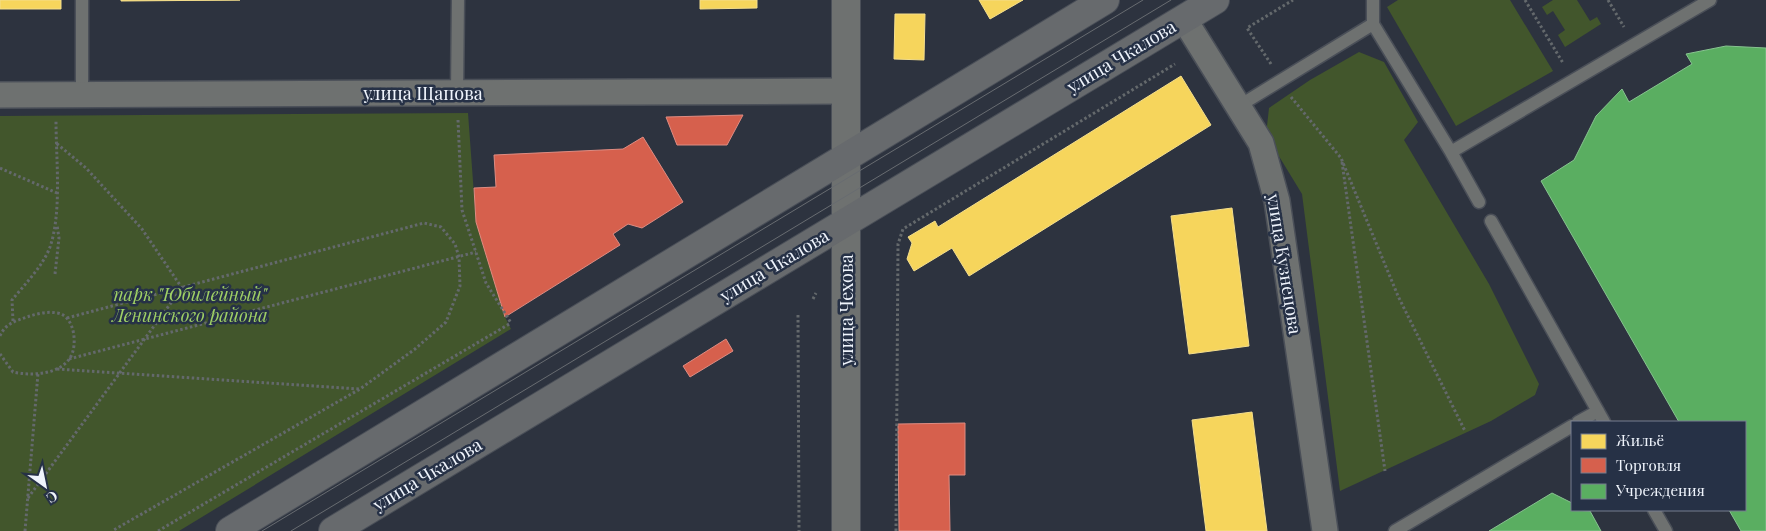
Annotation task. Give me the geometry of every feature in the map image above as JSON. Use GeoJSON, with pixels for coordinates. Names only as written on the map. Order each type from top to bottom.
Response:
{"type":"FeatureCollection","features":[{"type":"Feature","properties":{"kind":"main road"},"geometry":{"type":"LineString","coordinates":[[230,531],[1105,0]]}},
{"type":"Feature","properties":{"kind":"main road","name":"улица Чкалова"},"geometry":{"type":"LineString","coordinates":[[333,531],[1215,0]]}},
{"type":"Feature","properties":{"kind":"street","name":"улица Чехова"},"geometry":{"type":"LineString","coordinates":[[846,0],[846,531]]}},
{"type":"Feature","properties":{"kind":"street","name":"улица Кузнецова"},"geometry":{"type":"LineString","coordinates":[[1184,19],[1260,143],[1277,201],[1325,531]]}},
{"type":"Feature","properties":{"kind":"street","name":"улица Щапова"},"geometry":{"type":"LineString","coordinates":[[0,95],[82,94],[458,102],[846,91]]}},
{"type":"Feature","properties":{"kind":"lane"},"geometry":{"type":"LineString","coordinates":[[82,0],[82,94]]}},
{"type":"Feature","properties":{"kind":"lane"},"geometry":{"type":"LineString","coordinates":[[458,0],[458,102]]}},
{"type":"Feature","properties":{"kind":"lane"},"geometry":{"type":"LineString","coordinates":[[1373,0],[1373,24],[1451,152],[1479,202]]}},
{"type":"Feature","properties":{"kind":"lane"},"geometry":{"type":"LineString","coordinates":[[1451,152],[1710,0]]}},
{"type":"Feature","properties":{"kind":"lane"},"geometry":{"type":"LineString","coordinates":[[1239,106],[1373,24]]}},
{"type":"Feature","properties":{"kind":"lane"},"geometry":{"type":"LineString","coordinates":[[1491,221],[1603,421]]}},
{"type":"Feature","properties":{"kind":"lane"},"geometry":{"type":"LineString","coordinates":[[1580,421],[1598,411]]}},
{"type":"Feature","properties":{"kind":"lane"},"geometry":{"type":"LineString","coordinates":[[1395,531],[1571,427]]}},
{"type":"Feature","properties":{"kind":"lane"},"geometry":{"type":"LineString","coordinates":[[1655,511],[1666,531]]}},
{"type":"Feature","properties":{"kind":"path"},"geometry":{"type":"LineString","coordinates":[[1272,66],[1247,28],[1292,0]]}},
{"type":"Feature","properties":{"kind":"path"},"geometry":{"type":"LineString","coordinates":[[1525,0],[1574,81]]}},
{"type":"Feature","properties":{"kind":"path"},"geometry":{"type":"LineString","coordinates":[[1608,0],[1635,45]]}},
{"type":"Feature","properties":{"kind":"path"},"geometry":{"type":"LineString","coordinates":[[896,531],[898,244],[903,228],[1174,64]]}},
{"type":"Feature","properties":{"kind":"path"},"geometry":{"type":"LineString","coordinates":[[1289,94],[1341,158],[1398,296],[1465,431]]}},
{"type":"Feature","properties":{"kind":"path"},"geometry":{"type":"LineString","coordinates":[[458,102],[462,210],[486,283],[515,329]]}},
{"type":"Feature","properties":{"kind":"path"},"geometry":{"type":"LineString","coordinates":[[55,274],[59,238],[56,222],[56,113]]}},
{"type":"Feature","properties":{"kind":"path"},"geometry":{"type":"LineString","coordinates":[[56,143],[86,168],[142,229],[182,288]]}},
{"type":"Feature","properties":{"kind":"path"},"geometry":{"type":"LineString","coordinates":[[1341,158],[1385,471]]}},
{"type":"Feature","properties":{"kind":"path"},"geometry":{"type":"LineString","coordinates":[[0,168],[57,193]]}},
{"type":"Feature","properties":{"kind":"path"},"geometry":{"type":"LineString","coordinates":[[13,321],[12,300],[30,279],[49,248],[56,222]]}},
{"type":"Feature","properties":{"kind":"path"},"geometry":{"type":"LineString","coordinates":[[67,318],[424,223],[441,227],[455,244],[460,257],[460,286],[446,322],[415,349],[360,389],[112,531]]}},
{"type":"Feature","properties":{"kind":"path"},"geometry":{"type":"LineString","coordinates":[[57,369],[70,358],[476,252]]}},
{"type":"Feature","properties":{"kind":"path"},"geometry":{"type":"LineString","coordinates":[[28,498],[182,288]]}},
{"type":"Feature","properties":{"kind":"path"},"geometry":{"type":"LineString","coordinates":[[0,336],[3,330],[13,321],[36,314],[58,312],[67,318],[74,338],[70,358]]}},
{"type":"Feature","properties":{"kind":"path"},"geometry":{"type":"LineString","coordinates":[[798,314],[799,531]]}},
{"type":"Feature","properties":{"kind":"path"},"geometry":{"type":"LineString","coordinates":[[158,531],[511,323]]}},
{"type":"Feature","properties":{"kind":"path"},"geometry":{"type":"LineString","coordinates":[[0,354],[13,372],[27,375],[57,369],[360,389]]}},
{"type":"Feature","properties":{"kind":"path"},"geometry":{"type":"LineString","coordinates":[[0,366],[6,364]]}},
{"type":"Feature","properties":{"kind":"path"},"geometry":{"type":"LineString","coordinates":[[25,531],[38,373]]}},
{"type":"Feature","properties":{"kind":"green space"},"geometry":{"type":"Polygon","coordinates":[[[1398,0],[1510,0],[1553,71],[1456,126],[1387,7],[1398,0]]]}},
{"type":"Feature","properties":{"kind":"green space"},"geometry":{"type":"Polygon","coordinates":[[[1553,0],[1577,0],[1590,21],[1597,17],[1601,24],[1565,47],[1558,35],[1565,30],[1553,11],[1547,15],[1542,7],[1553,0]]]}},
{"type":"Feature","properties":{"kind":"green space"},"geometry":{"type":"Polygon","coordinates":[[[1359,52],[1384,62],[1418,122],[1404,140],[1489,284],[1539,384],[1535,395],[1491,421],[1340,491],[1302,194],[1266,135],[1269,108],[1310,80],[1359,52]]]}},
{"type":"Feature","properties":{"kind":"green space","name":"парк \"Юбилейный\" Ленинского района"},"geometry":{"type":"Polygon","coordinates":[[[468,113],[476,222],[497,279],[505,317],[511,329],[179,531],[0,531],[0,116],[468,113]]]}},
{"type":"Feature","properties":{"kind":"building: Жильё"},"geometry":{"type":"Polygon","coordinates":[[[0,0],[61,0],[61,9],[0,9],[0,0]]]}},
{"type":"Feature","properties":{"kind":"building: Жильё"},"geometry":{"type":"Polygon","coordinates":[[[121,0],[240,0],[121,1],[121,0]]]}},
{"type":"Feature","properties":{"kind":"building: Жильё"},"geometry":{"type":"Polygon","coordinates":[[[700,0],[757,0],[757,8],[700,9],[700,0]]]}},
{"type":"Feature","properties":{"kind":"building: Жильё"},"geometry":{"type":"Polygon","coordinates":[[[979,0],[1023,0],[990,19],[979,0]]]}},
{"type":"Feature","properties":{"kind":"building: Жильё"},"geometry":{"type":"Polygon","coordinates":[[[895,14],[925,14],[924,60],[894,59],[895,14]]]}},
{"type":"Feature","properties":{"kind":"building: Жильё"},"geometry":{"type":"Polygon","coordinates":[[[1181,76],[1211,125],[969,276],[952,248],[914,271],[907,259],[912,243],[908,237],[935,221],[938,227],[1181,76]]]}},
{"type":"Feature","properties":{"kind":"building: Жильё"},"geometry":{"type":"Polygon","coordinates":[[[1232,208],[1249,346],[1189,354],[1171,216],[1232,208]]]}},
{"type":"Feature","properties":{"kind":"building: Жильё"},"geometry":{"type":"Polygon","coordinates":[[[1252,412],[1267,531],[1206,531],[1192,420],[1252,412]]]}},
{"type":"Feature","properties":{"kind":"building: Торговля"},"geometry":{"type":"Polygon","coordinates":[[[743,115],[727,145],[677,145],[666,117],[743,115]]]}},
{"type":"Feature","properties":{"kind":"building: Торговля"},"geometry":{"type":"Polygon","coordinates":[[[643,137],[683,202],[642,228],[628,224],[613,234],[620,245],[505,317],[476,222],[474,188],[496,187],[494,155],[623,149],[643,137]]]}},
{"type":"Feature","properties":{"kind":"building: Торговля"},"geometry":{"type":"Polygon","coordinates":[[[726,339],[733,351],[690,377],[683,366],[726,339]]]}},
{"type":"Feature","properties":{"kind":"building: Торговля"},"geometry":{"type":"Polygon","coordinates":[[[965,423],[965,475],[949,475],[950,531],[899,531],[898,424],[965,423]]]}},
{"type":"Feature","properties":{"kind":"building: Учреждения"},"geometry":{"type":"Polygon","coordinates":[[[1726,46],[1766,48],[1766,531],[1741,531],[1730,511],[1746,511],[1746,421],[1678,421],[1541,181],[1574,160],[1596,116],[1622,89],[1629,102],[1692,64],[1686,54],[1726,46]]]}},
{"type":"Feature","properties":{"kind":"building: Учреждения"},"geometry":{"type":"Polygon","coordinates":[[[1552,493],[1571,502],[1571,511],[1590,511],[1601,531],[1489,531],[1552,493]]]}},
{"type":"Feature","properties":{"kind":"tram line"},"geometry":{"type":"LineString","coordinates":[[262,531],[1143,0]]}},
{"type":"Feature","properties":{"kind":"tram line"},"geometry":{"type":"LineString","coordinates":[[291,531],[1171,0]]}}]}
